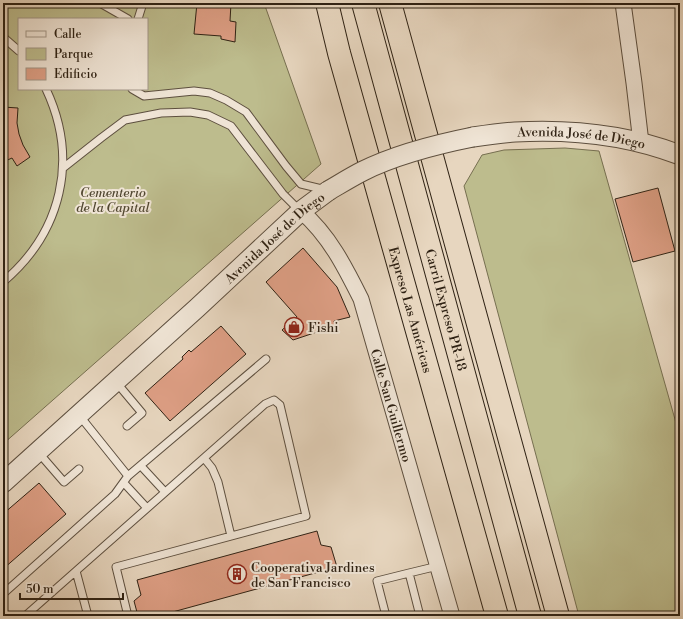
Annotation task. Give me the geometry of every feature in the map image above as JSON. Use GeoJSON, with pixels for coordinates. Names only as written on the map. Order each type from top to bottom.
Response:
{"type":"FeatureCollection","features":[{"type":"Feature","properties":{"kind":"highway","name":"Expreso Las Américas"},"geometry":{"type":"LineString","coordinates":[[327,3],[497,616]]}},
{"type":"Feature","properties":{"kind":"highway","name":"Carril Expreso PR-18"},"geometry":{"type":"LineString","coordinates":[[363,3],[530,616]]}},
{"type":"Feature","properties":{"kind":"highway"},"geometry":{"type":"LineString","coordinates":[[390,3],[558,616]]}},
{"type":"Feature","properties":{"kind":"street"},"geometry":{"type":"LineString","coordinates":[[623,3],[641,143]]}},
{"type":"Feature","properties":{"kind":"street","name":"Avenida José de Diego"},"geometry":{"type":"LineString","coordinates":[[3,483],[301,211],[328,191],[364,170],[403,155],[445,143],[473,137],[515,132],[564,132],[617,137],[659,147],[680,155]]}},
{"type":"Feature","properties":{"kind":"street","name":"Calle San Guillermo"},"geometry":{"type":"LineString","coordinates":[[301,211],[313,222],[328,240],[342,262],[361,299],[452,616]]}},
{"type":"Feature","properties":{"kind":"lane"},"geometry":{"type":"LineString","coordinates":[[100,3],[126,18]]}},
{"type":"Feature","properties":{"kind":"lane"},"geometry":{"type":"LineString","coordinates":[[138,18],[143,3]]}},
{"type":"Feature","properties":{"kind":"lane"},"geometry":{"type":"LineString","coordinates":[[3,37],[18,50]]}},
{"type":"Feature","properties":{"kind":"lane"},"geometry":{"type":"LineString","coordinates":[[3,282],[26,260],[45,232],[57,201],[61,185],[63,168],[61,136],[53,104],[46,90]]}},
{"type":"Feature","properties":{"kind":"lane"},"geometry":{"type":"LineString","coordinates":[[134,90],[144,96],[194,91],[210,93],[226,100],[246,112],[301,184],[328,191]]}},
{"type":"Feature","properties":{"kind":"lane"},"geometry":{"type":"LineString","coordinates":[[63,168],[125,120],[161,113],[190,112],[208,115],[231,126],[283,194],[301,211]]}},
{"type":"Feature","properties":{"kind":"lane"},"geometry":{"type":"LineString","coordinates":[[3,594],[115,494],[128,476],[266,359]]}},
{"type":"Feature","properties":{"kind":"lane"},"geometry":{"type":"LineString","coordinates":[[116,381],[142,413],[127,426]]}},
{"type":"Feature","properties":{"kind":"lane"},"geometry":{"type":"LineString","coordinates":[[25,616],[265,404],[274,400],[280,405],[306,516],[116,567],[128,616]]}},
{"type":"Feature","properties":{"kind":"lane"},"geometry":{"type":"LineString","coordinates":[[78,415],[128,476]]}},
{"type":"Feature","properties":{"kind":"lane"},"geometry":{"type":"LineString","coordinates":[[38,452],[64,482],[79,470]]}},
{"type":"Feature","properties":{"kind":"lane"},"geometry":{"type":"LineString","coordinates":[[204,458],[212,468],[218,482],[231,536]]}},
{"type":"Feature","properties":{"kind":"lane"},"geometry":{"type":"LineString","coordinates":[[141,466],[165,492]]}},
{"type":"Feature","properties":{"kind":"lane"},"geometry":{"type":"LineString","coordinates":[[124,482],[147,508]]}},
{"type":"Feature","properties":{"kind":"lane"},"geometry":{"type":"LineString","coordinates":[[386,616],[377,581],[438,566]]}},
{"type":"Feature","properties":{"kind":"lane"},"geometry":{"type":"LineString","coordinates":[[76,571],[88,616]]}},
{"type":"Feature","properties":{"kind":"lane"},"geometry":{"type":"LineString","coordinates":[[409,573],[420,616]]}},
{"type":"Feature","properties":{"kind":"green space","name":"Cementerio de la Capital"},"geometry":{"type":"Polygon","coordinates":[[[3,3],[264,3],[321,164],[3,444],[3,3]]]}},
{"type":"Feature","properties":{"kind":"green space"},"geometry":{"type":"Polygon","coordinates":[[[565,148],[599,151],[680,437],[680,616],[579,616],[464,186],[482,155],[504,150],[565,148]]]}},
{"type":"Feature","properties":{"kind":"building"},"geometry":{"type":"Polygon","coordinates":[[[197,3],[231,3],[230,21],[236,22],[235,42],[221,39],[221,36],[194,34],[197,3]]]}},
{"type":"Feature","properties":{"kind":"building"},"geometry":{"type":"Polygon","coordinates":[[[3,107],[18,108],[17,123],[19,134],[30,157],[17,166],[12,158],[3,162],[3,107]]]}},
{"type":"Feature","properties":{"kind":"building"},"geometry":{"type":"Polygon","coordinates":[[[658,188],[675,251],[633,262],[615,199],[658,188]]]}},
{"type":"Feature","properties":{"kind":"building"},"geometry":{"type":"Polygon","coordinates":[[[303,248],[337,287],[350,317],[334,321],[335,326],[293,340],[282,330],[297,317],[266,282],[303,248]]]}},
{"type":"Feature","properties":{"kind":"building"},"geometry":{"type":"Polygon","coordinates":[[[221,326],[246,354],[170,421],[145,393],[183,359],[182,357],[189,350],[191,352],[221,326]]]}},
{"type":"Feature","properties":{"kind":"building"},"geometry":{"type":"Polygon","coordinates":[[[39,483],[66,514],[3,569],[3,514],[39,483]]]}},
{"type":"Feature","properties":{"kind":"building","name":"Cooperativa Jardines de San Francisco"},"geometry":{"type":"Polygon","coordinates":[[[317,531],[321,545],[331,547],[337,567],[158,616],[138,616],[134,601],[141,595],[137,580],[317,531]]]}},
{"type":"Feature","properties":{"kind":"place","name":"Fishi"},"geometry":{"type":"Point","coordinates":[294,327]}},
{"type":"Feature","properties":{"kind":"place","name":"Cooperativa Jardines de San Francisco"},"geometry":{"type":"Point","coordinates":[237,574]}}]}
